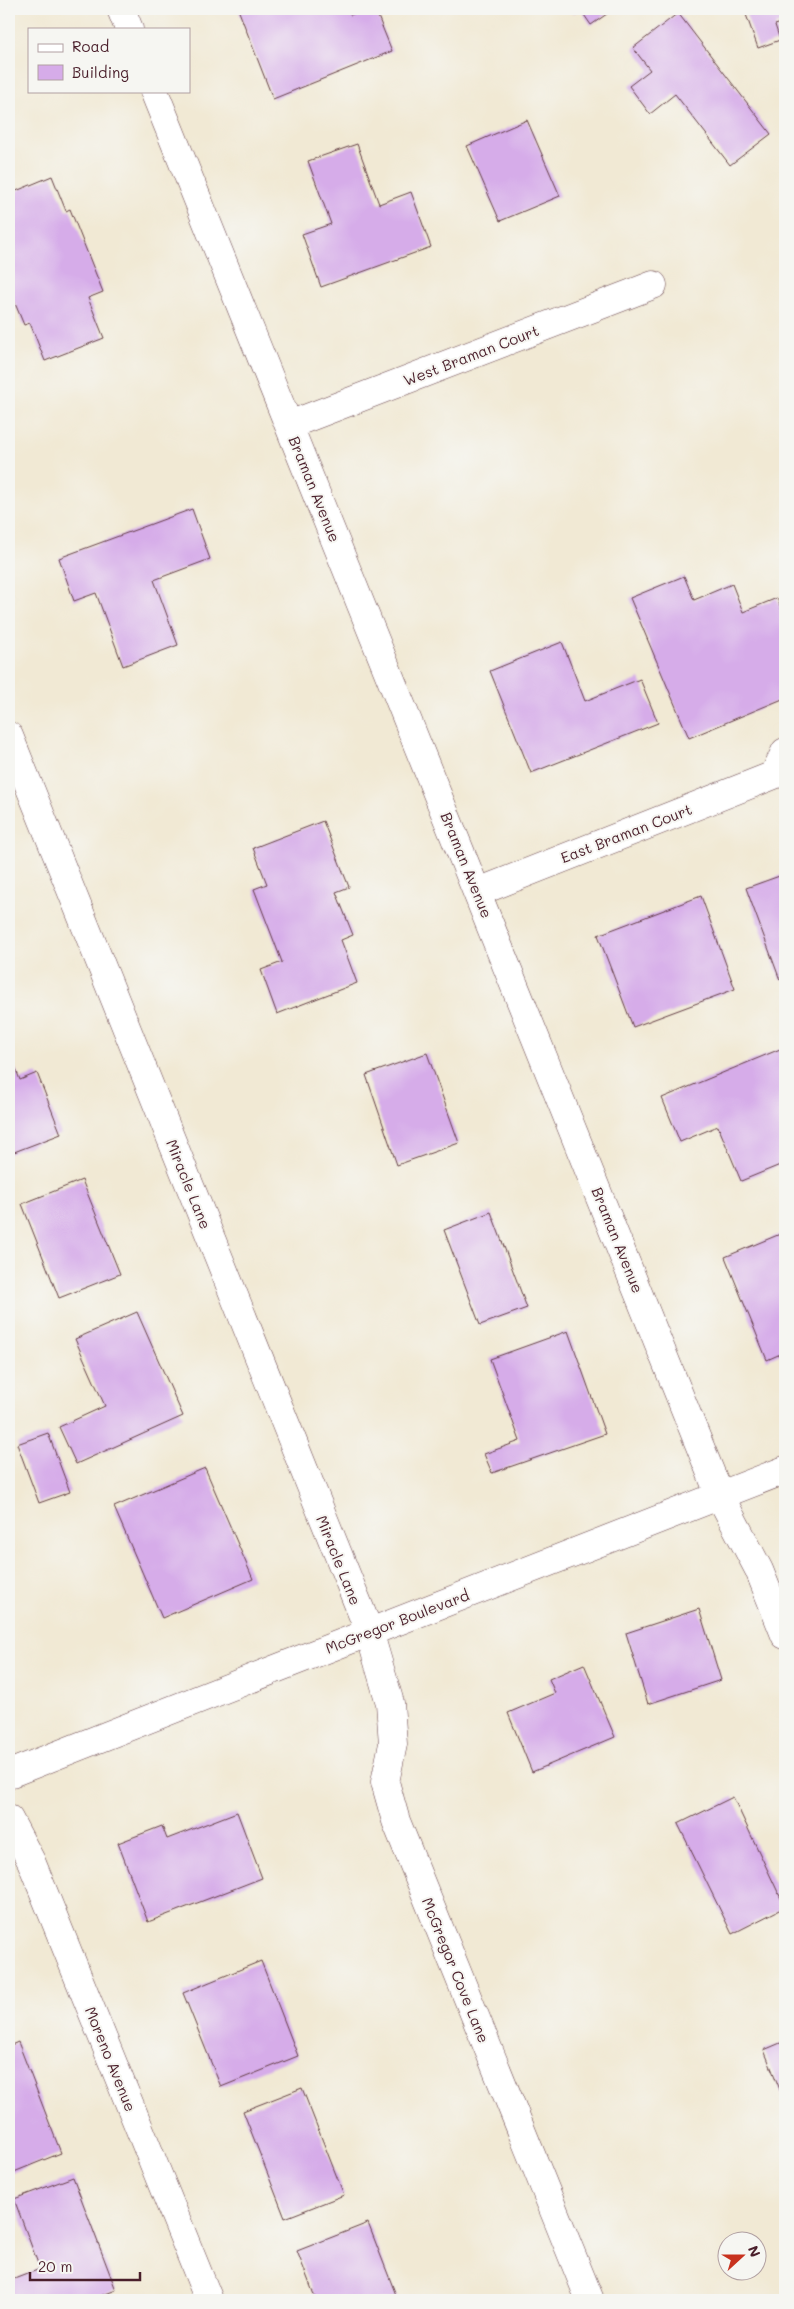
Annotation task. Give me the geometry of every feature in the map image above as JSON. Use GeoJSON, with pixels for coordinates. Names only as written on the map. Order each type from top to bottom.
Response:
{"type":"FeatureCollection","features":[{"type":"Feature","properties":{"kind":"street"},"geometry":{"type":"LineString","coordinates":[[121,9],[129,28]]}},
{"type":"Feature","properties":{"kind":"street","name":"Braman Avenue"},"geometry":{"type":"LineString","coordinates":[[154,92],[720,1496],[759,1570],[785,1635]]}},
{"type":"Feature","properties":{"kind":"street","name":"West Braman Court"},"geometry":{"type":"LineString","coordinates":[[289,425],[653,285]]}},
{"type":"Feature","properties":{"kind":"street","name":"Miracle Lane"},"geometry":{"type":"LineString","coordinates":[[9,736],[369,1631]]}},
{"type":"Feature","properties":{"kind":"street","name":"East Braman Court"},"geometry":{"type":"LineString","coordinates":[[478,892],[781,769]]}},
{"type":"Feature","properties":{"kind":"street","name":"McGregor Boulevard"},"geometry":{"type":"LineString","coordinates":[[9,1774],[369,1631],[785,1470]]}},
{"type":"Feature","properties":{"kind":"street","name":"McGregor Cove Lane"},"geometry":{"type":"LineString","coordinates":[[369,1631],[390,1703],[393,1744],[386,1782],[396,1821],[590,2300]]}},
{"type":"Feature","properties":{"kind":"street","name":"Moreno Avenue"},"geometry":{"type":"LineString","coordinates":[[9,1819],[31,1861],[209,2300]]}},
{"type":"Feature","properties":{"kind":"building"},"geometry":{"type":"Polygon","coordinates":[[[238,9],[348,9],[350,15],[367,9],[375,9],[392,51],[273,99],[238,9]]]}},
{"type":"Feature","properties":{"kind":"building"},"geometry":{"type":"Polygon","coordinates":[[[571,9],[580,9],[574,13],[571,9]]]}},
{"type":"Feature","properties":{"kind":"building"},"geometry":{"type":"Polygon","coordinates":[[[580,9],[614,9],[591,25],[580,9]]]}},
{"type":"Feature","properties":{"kind":"building"},"geometry":{"type":"Polygon","coordinates":[[[744,9],[785,9],[785,15],[782,16],[784,22],[775,25],[780,40],[758,48],[744,9]]]}},
{"type":"Feature","properties":{"kind":"building"},"geometry":{"type":"Polygon","coordinates":[[[678,13],[771,134],[730,165],[675,94],[650,114],[629,86],[650,70],[633,48],[678,13]]]}},
{"type":"Feature","properties":{"kind":"building"},"geometry":{"type":"Polygon","coordinates":[[[527,120],[560,196],[500,221],[467,146],[527,120]]]}},
{"type":"Feature","properties":{"kind":"building"},"geometry":{"type":"Polygon","coordinates":[[[357,144],[379,204],[411,192],[431,247],[321,287],[302,234],[331,224],[308,161],[357,144]]]}},
{"type":"Feature","properties":{"kind":"building"},"geometry":{"type":"Polygon","coordinates":[[[52,176],[66,211],[70,209],[103,292],[88,298],[104,338],[45,361],[30,323],[24,325],[14,301],[9,303],[9,194],[52,176]]]}},
{"type":"Feature","properties":{"kind":"building"},"geometry":{"type":"Polygon","coordinates":[[[192,509],[210,559],[154,580],[178,645],[123,666],[96,593],[74,601],[59,558],[192,509]]]}},
{"type":"Feature","properties":{"kind":"building"},"geometry":{"type":"Polygon","coordinates":[[[684,576],[694,600],[732,584],[743,612],[777,598],[785,618],[785,698],[689,738],[630,598],[684,576]]]}},
{"type":"Feature","properties":{"kind":"building"},"geometry":{"type":"Polygon","coordinates":[[[562,642],[585,701],[640,679],[658,723],[531,773],[490,671],[562,642]]]}},
{"type":"Feature","properties":{"kind":"building"},"geometry":{"type":"Polygon","coordinates":[[[323,821],[349,887],[336,892],[353,935],[341,940],[357,983],[277,1014],[261,970],[282,962],[254,889],[267,884],[253,848],[323,821]]]}},
{"type":"Feature","properties":{"kind":"building"},"geometry":{"type":"Polygon","coordinates":[[[785,874],[785,978],[780,980],[746,888],[785,874]]]}},
{"type":"Feature","properties":{"kind":"building"},"geometry":{"type":"Polygon","coordinates":[[[701,896],[735,989],[633,1027],[598,935],[701,896]]]}},
{"type":"Feature","properties":{"kind":"building"},"geometry":{"type":"Polygon","coordinates":[[[785,1047],[785,1163],[741,1181],[718,1126],[680,1142],[662,1098],[785,1047]]]}},
{"type":"Feature","properties":{"kind":"building"},"geometry":{"type":"Polygon","coordinates":[[[9,1051],[20,1080],[37,1073],[61,1134],[9,1154],[9,1051]]]}},
{"type":"Feature","properties":{"kind":"building"},"geometry":{"type":"Polygon","coordinates":[[[427,1053],[459,1143],[397,1165],[366,1075],[427,1053]]]}},
{"type":"Feature","properties":{"kind":"building"},"geometry":{"type":"Polygon","coordinates":[[[82,1180],[120,1274],[59,1298],[22,1204],[82,1180]]]}},
{"type":"Feature","properties":{"kind":"building"},"geometry":{"type":"Polygon","coordinates":[[[491,1212],[527,1308],[480,1325],[444,1230],[491,1212]]]}},
{"type":"Feature","properties":{"kind":"building"},"geometry":{"type":"Polygon","coordinates":[[[785,1232],[785,1352],[767,1360],[725,1257],[785,1232]]]}},
{"type":"Feature","properties":{"kind":"building"},"geometry":{"type":"Polygon","coordinates":[[[137,1312],[183,1416],[76,1464],[59,1427],[105,1406],[75,1339],[137,1312]]]}},
{"type":"Feature","properties":{"kind":"building"},"geometry":{"type":"Polygon","coordinates":[[[568,1331],[605,1434],[492,1473],[484,1454],[520,1441],[490,1359],[568,1331]]]}},
{"type":"Feature","properties":{"kind":"building"},"geometry":{"type":"Polygon","coordinates":[[[48,1433],[70,1492],[39,1503],[17,1444],[48,1433]]]}},
{"type":"Feature","properties":{"kind":"building"},"geometry":{"type":"Polygon","coordinates":[[[205,1468],[253,1579],[162,1618],[114,1507],[205,1468]]]}},
{"type":"Feature","properties":{"kind":"building"},"geometry":{"type":"Polygon","coordinates":[[[699,1609],[721,1680],[648,1704],[626,1633],[699,1609]]]}},
{"type":"Feature","properties":{"kind":"building"},"geometry":{"type":"Polygon","coordinates":[[[584,1664],[615,1737],[532,1772],[508,1713],[555,1693],[549,1679],[584,1664]]]}},
{"type":"Feature","properties":{"kind":"building"},"geometry":{"type":"Polygon","coordinates":[[[733,1797],[785,1907],[732,1934],[678,1824],[733,1797]]]}},
{"type":"Feature","properties":{"kind":"building"},"geometry":{"type":"Polygon","coordinates":[[[237,1812],[262,1878],[148,1922],[118,1843],[162,1826],[167,1839],[237,1812]]]}},
{"type":"Feature","properties":{"kind":"building"},"geometry":{"type":"Polygon","coordinates":[[[261,1961],[298,2056],[221,2087],[183,1993],[261,1961]]]}},
{"type":"Feature","properties":{"kind":"building"},"geometry":{"type":"Polygon","coordinates":[[[785,2041],[785,2102],[764,2050],[785,2041]]]}},
{"type":"Feature","properties":{"kind":"building"},"geometry":{"type":"Polygon","coordinates":[[[18,2042],[61,2153],[9,2174],[9,2046],[18,2042]]]}},
{"type":"Feature","properties":{"kind":"building"},"geometry":{"type":"Polygon","coordinates":[[[302,2088],[344,2195],[285,2218],[243,2111],[302,2088]]]}},
{"type":"Feature","properties":{"kind":"building"},"geometry":{"type":"Polygon","coordinates":[[[73,2177],[116,2290],[90,2300],[9,2300],[9,2281],[40,2269],[14,2199],[73,2177]]]}},
{"type":"Feature","properties":{"kind":"building"},"geometry":{"type":"Polygon","coordinates":[[[368,2223],[398,2300],[316,2300],[297,2251],[368,2223]]]}}]}
